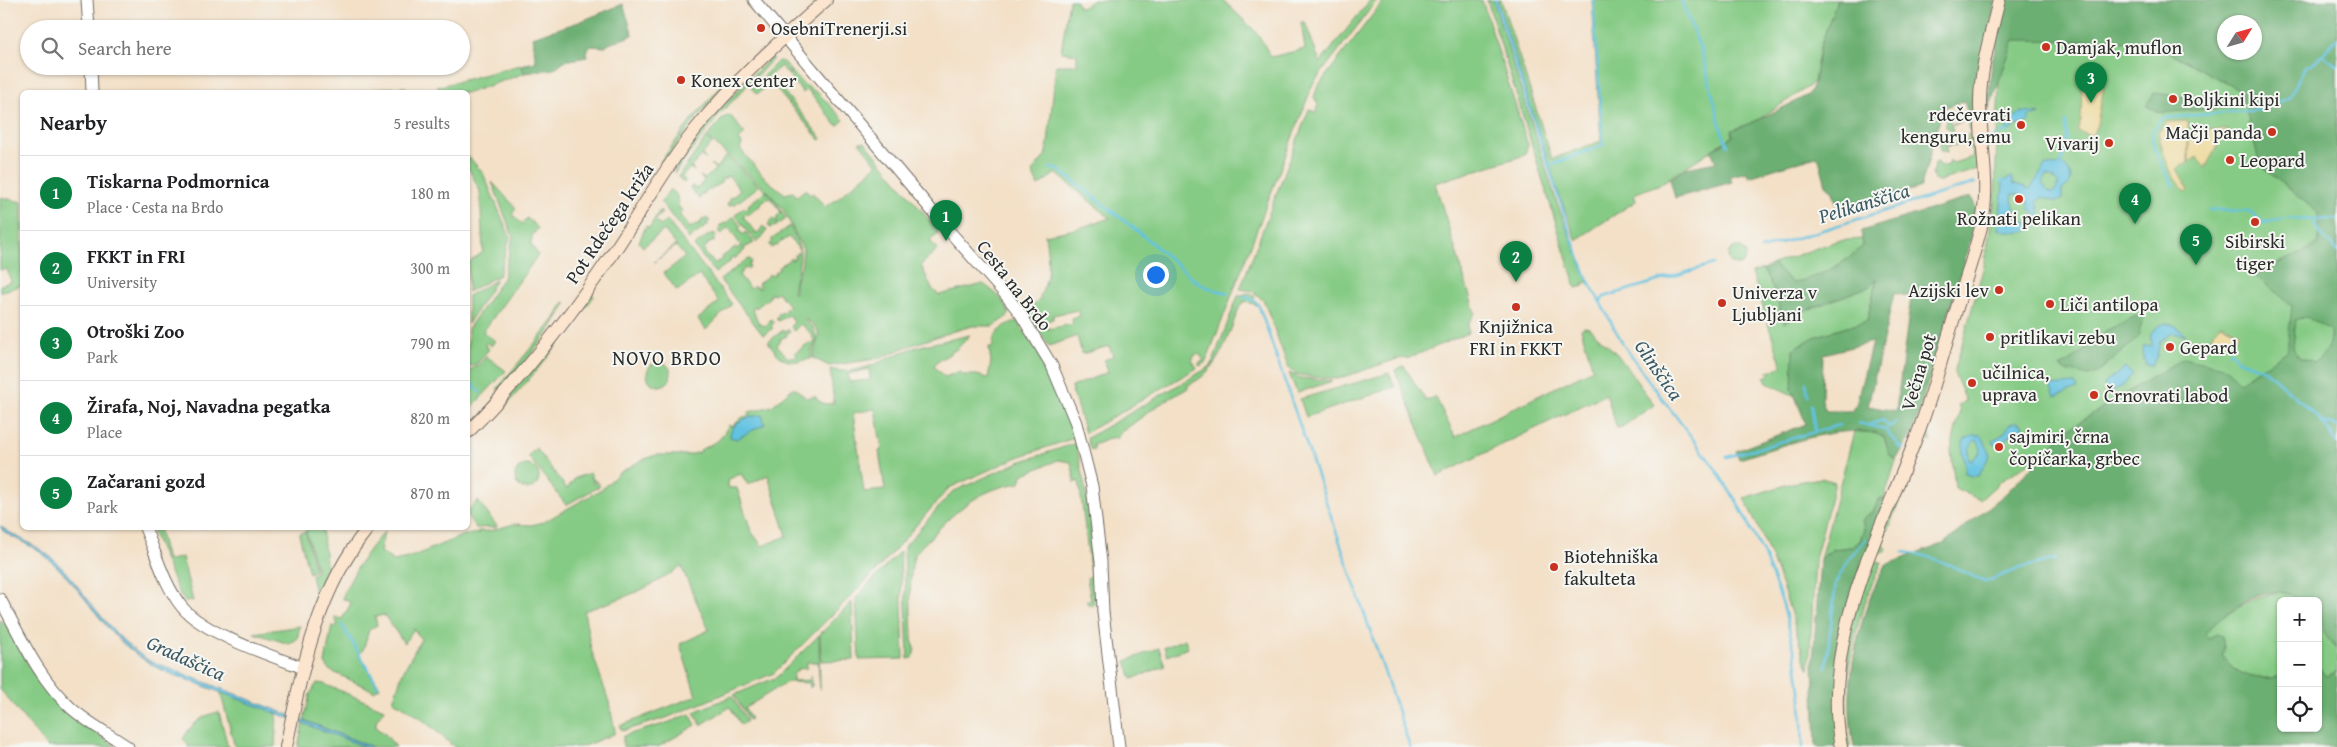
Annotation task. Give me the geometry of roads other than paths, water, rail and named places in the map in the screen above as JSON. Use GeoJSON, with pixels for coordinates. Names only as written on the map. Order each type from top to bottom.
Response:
{"type":"FeatureCollection","features":[{"type":"Feature","properties":{"kind":"main road","name":"Pot Rdečega križa"},"geometry":{"type":"LineString","coordinates":[[470,430],[521,374],[562,324],[611,256],[695,130],[738,80],[826,0]]}},
{"type":"Feature","properties":{"kind":"main road","name":"Večna pot"},"geometry":{"type":"LineString","coordinates":[[1841,747],[1837,720],[1837,689],[1854,594],[1924,418],[1983,215],[1986,177],[1981,121],[1981,88],[1999,0]]}},
{"type":"Feature","properties":{"kind":"main road"},"geometry":{"type":"LineString","coordinates":[[286,747],[304,668],[319,614],[329,590],[352,550],[367,530]]}},
{"type":"Feature","properties":{"kind":"street"},"geometry":{"type":"LineString","coordinates":[[87,0],[88,20]]}},
{"type":"Feature","properties":{"kind":"street","name":"Cesta na Brdo"},"geometry":{"type":"LineString","coordinates":[[754,0],[950,232],[1005,294],[1040,343],[1063,389],[1081,438],[1093,493],[1101,562],[1103,612],[1119,747]]}},
{"type":"Feature","properties":{"kind":"street"},"geometry":{"type":"LineString","coordinates":[[91,75],[92,90]]}},
{"type":"Feature","properties":{"kind":"street"},"geometry":{"type":"LineString","coordinates":[[146,530],[172,592],[190,616],[228,636],[304,668]]}},
{"type":"Feature","properties":{"kind":"street"},"geometry":{"type":"LineString","coordinates":[[0,599],[34,663],[55,692],[80,715],[128,747]]}},
{"type":"Feature","properties":{"kind":"water"},"geometry":{"type":"Polygon","coordinates":[[[2021,112],[2040,114],[2028,117],[2030,119],[2027,123],[2016,126],[2008,132],[2006,125],[2021,112]]]}},
{"type":"Feature","properties":{"kind":"water"},"geometry":{"type":"Polygon","coordinates":[[[2061,163],[2071,176],[2070,182],[2062,190],[2062,199],[2056,202],[2043,197],[2037,201],[2040,211],[2039,219],[2031,229],[2024,232],[2008,232],[1999,229],[2003,181],[2012,177],[2014,183],[2030,189],[2046,165],[2056,166],[2061,163]],[[2046,176],[2044,185],[2051,193],[2059,185],[2054,178],[2046,176]],[[2013,194],[2012,199],[2017,218],[2027,223],[2035,220],[2035,213],[2029,209],[2029,202],[2023,195],[2013,194]]]}},
{"type":"Feature","properties":{"kind":"water"},"geometry":{"type":"Polygon","coordinates":[[[2165,323],[2176,326],[2186,335],[2172,333],[2160,341],[2157,356],[2152,365],[2146,365],[2142,353],[2143,346],[2152,345],[2150,335],[2158,326],[2165,323]]]}},
{"type":"Feature","properties":{"kind":"water"},"geometry":{"type":"Polygon","coordinates":[[[2125,368],[2132,374],[2124,385],[2108,394],[2104,384],[2125,368]]]}},
{"type":"Feature","properties":{"kind":"water"},"geometry":{"type":"Polygon","coordinates":[[[2075,384],[2077,389],[2055,397],[2050,386],[2075,384]]]}},
{"type":"Feature","properties":{"kind":"water"},"geometry":{"type":"Polygon","coordinates":[[[762,415],[765,424],[736,439],[730,437],[733,427],[741,421],[746,418],[762,415]]]}},
{"type":"Feature","properties":{"kind":"water"},"geometry":{"type":"Polygon","coordinates":[[[2016,422],[2022,425],[2023,430],[2007,437],[2001,445],[1995,445],[1993,441],[2004,433],[2010,424],[2016,422]]]}},
{"type":"Feature","properties":{"kind":"water"},"geometry":{"type":"Polygon","coordinates":[[[1973,435],[1982,435],[1990,455],[1978,476],[1965,473],[1964,440],[1973,435]],[[1977,440],[1975,441],[1968,454],[1969,459],[1972,460],[1980,453],[1981,448],[1977,440]]]}},
{"type":"Feature","properties":{"kind":"water","name":"Gradaščica"},"geometry":{"type":"Polygon","coordinates":[[[0,526],[37,548],[58,564],[111,628],[150,661],[372,747],[366,747],[169,673],[148,662],[117,637],[51,561],[40,552],[3,531],[0,526]]]}},
{"type":"Feature","properties":{"kind":"waterway","name":"Glinščica"},"geometry":{"type":"LineString","coordinates":[[1495,0],[1572,239],[1588,280],[1623,344],[1712,464],[1737,502],[1763,553],[1783,604],[1795,653],[1801,698],[1803,747]]}},
{"type":"Feature","properties":{"kind":"waterway"},"geometry":{"type":"LineString","coordinates":[[1549,166],[1603,145],[1593,0]]}},
{"type":"Feature","properties":{"kind":"waterway"},"geometry":{"type":"LineString","coordinates":[[1681,0],[1702,53],[1722,132],[1728,146]]}},
{"type":"Feature","properties":{"kind":"waterway"},"geometry":{"type":"LineString","coordinates":[[2174,187],[2159,161],[2152,142],[2152,133],[2156,125],[2164,118],[2259,110],[2289,98],[2305,67],[2313,63],[2337,39]]}},
{"type":"Feature","properties":{"kind":"waterway"},"geometry":{"type":"LineString","coordinates":[[2321,55],[2337,65]]}},
{"type":"Feature","properties":{"kind":"waterway"},"geometry":{"type":"LineString","coordinates":[[2061,163],[2067,144],[2066,122]]}},
{"type":"Feature","properties":{"kind":"waterway"},"geometry":{"type":"LineString","coordinates":[[2001,133],[2008,132]]}},
{"type":"Feature","properties":{"kind":"waterway"},"geometry":{"type":"LineString","coordinates":[[1990,144],[1996,135]]}},
{"type":"Feature","properties":{"kind":"waterway"},"geometry":{"type":"LineString","coordinates":[[1050,168],[1059,170],[1140,233],[1198,283],[1228,293]]}},
{"type":"Feature","properties":{"kind":"waterway","name":"Pelikanščica"},"geometry":{"type":"LineString","coordinates":[[1761,249],[1975,183]]}},
{"type":"Feature","properties":{"kind":"waterway"},"geometry":{"type":"LineString","coordinates":[[2210,210],[2249,211],[2262,223],[2283,219]]}},
{"type":"Feature","properties":{"kind":"waterway"},"geometry":{"type":"LineString","coordinates":[[2288,218],[2312,220],[2337,219]]}},
{"type":"Feature","properties":{"kind":"waterway"},"geometry":{"type":"LineString","coordinates":[[2312,220],[2323,238],[2332,244],[2337,252]]}},
{"type":"Feature","properties":{"kind":"waterway","name":"Pelikanščica"},"geometry":{"type":"LineString","coordinates":[[1600,302],[1604,297],[1714,264]]}},
{"type":"Feature","properties":{"kind":"waterway"},"geometry":{"type":"LineString","coordinates":[[1243,296],[1255,301],[1259,306],[1410,747]]}},
{"type":"Feature","properties":{"kind":"waterway"},"geometry":{"type":"LineString","coordinates":[[2229,351],[2239,360],[2265,370],[2321,420],[2337,443]]}},
{"type":"Feature","properties":{"kind":"waterway"},"geometry":{"type":"LineString","coordinates":[[470,381],[480,392]]}},
{"type":"Feature","properties":{"kind":"waterway"},"geometry":{"type":"LineString","coordinates":[[1806,383],[1808,395]]}},
{"type":"Feature","properties":{"kind":"waterway"},"geometry":{"type":"LineString","coordinates":[[1811,405],[1815,430]]}},
{"type":"Feature","properties":{"kind":"waterway"},"geometry":{"type":"LineString","coordinates":[[1869,425],[1883,420],[1889,427],[1897,422]]}},
{"type":"Feature","properties":{"kind":"waterway"},"geometry":{"type":"LineString","coordinates":[[2322,421],[2337,427]]}},
{"type":"Feature","properties":{"kind":"waterway"},"geometry":{"type":"LineString","coordinates":[[1858,423],[1885,429],[1899,447],[1904,448]]}},
{"type":"Feature","properties":{"kind":"waterway"},"geometry":{"type":"LineString","coordinates":[[1727,457],[1839,425]]}},
{"type":"Feature","properties":{"kind":"waterway"},"geometry":{"type":"LineString","coordinates":[[1826,667],[1836,582],[1849,559],[1866,539]]}},
{"type":"Feature","properties":{"kind":"waterway"},"geometry":{"type":"LineString","coordinates":[[1903,552],[1935,559],[1985,582],[2021,568],[2056,559]]}},
{"type":"Feature","properties":{"kind":"waterway"},"geometry":{"type":"LineString","coordinates":[[342,625],[378,686]]}},
{"type":"Feature","properties":{"kind":"place","name":"OsebniTrenerji.si"},"geometry":{"type":"Point","coordinates":[761,28]}},
{"type":"Feature","properties":{"kind":"place","name":"Damjak, muflon"},"geometry":{"type":"Point","coordinates":[2046,47]}},
{"type":"Feature","properties":{"kind":"place","name":"Konex center"},"geometry":{"type":"Point","coordinates":[681,80]}},
{"type":"Feature","properties":{"kind":"place","name":"Boljkini kipi"},"geometry":{"type":"Point","coordinates":[2173,99]}},
{"type":"Feature","properties":{"kind":"place","name":"Otroški Zoo"},"geometry":{"type":"Point","coordinates":[2091,103]}},
{"type":"Feature","properties":{"kind":"place","name":"rdečevrati kenguru, emu"},"geometry":{"type":"Point","coordinates":[2021,125]}},
{"type":"Feature","properties":{"kind":"place","name":"Mačji panda"},"geometry":{"type":"Point","coordinates":[2272,132]}},
{"type":"Feature","properties":{"kind":"place","name":"Vivarij"},"geometry":{"type":"Point","coordinates":[2109,143]}},
{"type":"Feature","properties":{"kind":"place","name":"Leopard"},"geometry":{"type":"Point","coordinates":[2230,160]}},
{"type":"Feature","properties":{"kind":"place","name":"Rožnati pelikan"},"geometry":{"type":"Point","coordinates":[2019,199]}},
{"type":"Feature","properties":{"kind":"place","name":"Sibirski tiger"},"geometry":{"type":"Point","coordinates":[2255,222]}},
{"type":"Feature","properties":{"kind":"place","name":"Žirafa, Noj, Navadna pegatka"},"geometry":{"type":"Point","coordinates":[2135,224]}},
{"type":"Feature","properties":{"kind":"place","name":"Tiskarna Podmornica"},"geometry":{"type":"Point","coordinates":[946,241]}},
{"type":"Feature","properties":{"kind":"place","name":"Začarani gozd"},"geometry":{"type":"Point","coordinates":[2196,265]}},
{"type":"Feature","properties":{"kind":"place","name":"FKKT in FRI"},"geometry":{"type":"Point","coordinates":[1516,282]}},
{"type":"Feature","properties":{"kind":"place","name":"Azijski lev"},"geometry":{"type":"Point","coordinates":[1999,290]}},
{"type":"Feature","properties":{"kind":"place","name":"Univerza v Ljubljani"},"geometry":{"type":"Point","coordinates":[1722,303]}},
{"type":"Feature","properties":{"kind":"place","name":"Liči antilopa"},"geometry":{"type":"Point","coordinates":[2050,304]}},
{"type":"Feature","properties":{"kind":"place","name":"Knjižnica FRI in FKKT"},"geometry":{"type":"Point","coordinates":[1516,307]}},
{"type":"Feature","properties":{"kind":"place","name":"pritlikavi zebu"},"geometry":{"type":"Point","coordinates":[1990,337]}},
{"type":"Feature","properties":{"kind":"place","name":"Gepard"},"geometry":{"type":"Point","coordinates":[2170,347]}},
{"type":"Feature","properties":{"kind":"place","name":"učilnica, uprava"},"geometry":{"type":"Point","coordinates":[1972,383]}},
{"type":"Feature","properties":{"kind":"place","name":"Črnovrati labod"},"geometry":{"type":"Point","coordinates":[2094,395]}},
{"type":"Feature","properties":{"kind":"place","name":"sajmiri, črna čopičarka, grbec"},"geometry":{"type":"Point","coordinates":[1999,447]}},
{"type":"Feature","properties":{"kind":"place","name":"Biotehniška fakulteta"},"geometry":{"type":"Point","coordinates":[1554,567]}},
{"type":"Feature","properties":{"kind":"district","name":"NOVO BRDO"},"geometry":{"type":"Point","coordinates":[667,358]}}]}
